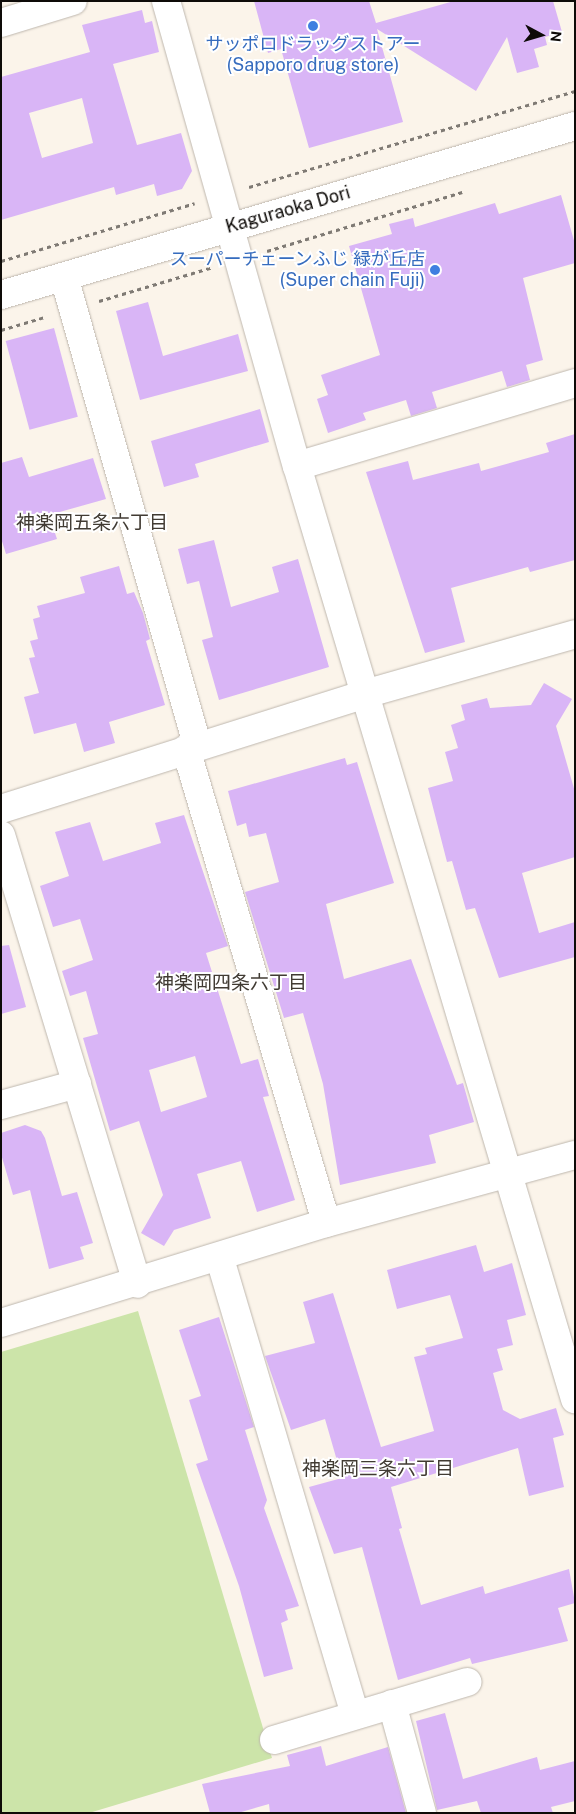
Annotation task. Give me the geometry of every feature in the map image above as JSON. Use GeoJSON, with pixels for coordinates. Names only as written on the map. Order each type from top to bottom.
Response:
{"type":"FeatureCollection","features":[{"type":"Feature","properties":{"kind":"street"},"geometry":{"type":"LineString","coordinates":[[1,23],[73,1]]}},
{"type":"Feature","properties":{"kind":"street"},"geometry":{"type":"LineString","coordinates":[[166,1],[233,226],[298,466],[575,1399]]}},
{"type":"Feature","properties":{"kind":"street","name":"Kaguraoka Dori"},"geometry":{"type":"LineString","coordinates":[[1,295],[575,126]]}},
{"type":"Feature","properties":{"kind":"street"},"geometry":{"type":"LineString","coordinates":[[64,277],[192,748],[326,1223]]}},
{"type":"Feature","properties":{"kind":"street"},"geometry":{"type":"LineString","coordinates":[[298,466],[575,383]]}},
{"type":"Feature","properties":{"kind":"street"},"geometry":{"type":"LineString","coordinates":[[1,809],[365,694],[574,638]]}},
{"type":"Feature","properties":{"kind":"street"},"geometry":{"type":"LineString","coordinates":[[1,835],[137,1284]]}},
{"type":"Feature","properties":{"kind":"street"},"geometry":{"type":"LineString","coordinates":[[1,1105],[77,1084]]}},
{"type":"Feature","properties":{"kind":"street"},"geometry":{"type":"LineString","coordinates":[[1,1323],[220,1259],[326,1223],[575,1155]]}},
{"type":"Feature","properties":{"kind":"street"},"geometry":{"type":"LineString","coordinates":[[220,1259],[354,1714]]}},
{"type":"Feature","properties":{"kind":"street"},"geometry":{"type":"LineString","coordinates":[[274,1740],[354,1714],[467,1682]]}},
{"type":"Feature","properties":{"kind":"street"},"geometry":{"type":"LineString","coordinates":[[392,1704],[422,1813]]}},
{"type":"Feature","properties":{"kind":"path"},"geometry":{"type":"LineString","coordinates":[[1,261],[575,91]]}},
{"type":"Feature","properties":{"kind":"path"},"geometry":{"type":"LineString","coordinates":[[1,330],[473,188]]}},
{"type":"Feature","properties":{"kind":"green space"},"geometry":{"type":"Polygon","coordinates":[[[138,1311],[272,1758],[89,1813],[1,1813],[1,1352],[138,1311]]]}},
{"type":"Feature","properties":{"kind":"building"},"geometry":{"type":"Polygon","coordinates":[[[254,1],[369,1],[376,23],[454,1],[553,1],[562,32],[545,37],[547,45],[534,49],[539,67],[517,73],[507,37],[476,91],[377,29],[403,122],[309,148],[281,49],[268,53],[254,1]]]}},
{"type":"Feature","properties":{"kind":"building"},"geometry":{"type":"Polygon","coordinates":[[[142,10],[145,23],[152,21],[159,52],[113,64],[137,145],[181,133],[192,171],[182,189],[157,196],[154,184],[116,195],[114,187],[1,220],[1,77],[90,52],[82,25],[142,10]],[[82,98],[29,113],[42,158],[93,143],[82,98]]]}},
{"type":"Feature","properties":{"kind":"building"},"geometry":{"type":"Polygon","coordinates":[[[561,195],[575,244],[575,263],[523,278],[543,360],[526,365],[530,380],[507,387],[502,371],[432,392],[437,408],[411,416],[406,400],[363,413],[366,420],[328,433],[317,399],[328,395],[321,375],[380,355],[349,246],[392,234],[389,224],[413,218],[415,227],[495,203],[499,214],[561,195]]]}},
{"type":"Feature","properties":{"kind":"building"},"geometry":{"type":"Polygon","coordinates":[[[148,302],[163,356],[238,334],[248,371],[140,400],[116,311],[148,302]]]}},
{"type":"Feature","properties":{"kind":"building"},"geometry":{"type":"Polygon","coordinates":[[[54,328],[78,417],[30,430],[6,341],[54,328]]]}},
{"type":"Feature","properties":{"kind":"building"},"geometry":{"type":"Polygon","coordinates":[[[260,409],[269,442],[195,464],[199,477],[164,487],[151,441],[260,409]]]}},
{"type":"Feature","properties":{"kind":"building"},"geometry":{"type":"Polygon","coordinates":[[[575,434],[575,560],[530,572],[528,567],[451,588],[465,642],[425,653],[366,472],[408,461],[413,480],[479,463],[481,471],[549,452],[546,443],[575,434]]]}},
{"type":"Feature","properties":{"kind":"building"},"geometry":{"type":"Polygon","coordinates":[[[22,457],[29,477],[93,458],[106,499],[49,515],[57,539],[6,554],[1,538],[1,463],[22,457]]]}},
{"type":"Feature","properties":{"kind":"building"},"geometry":{"type":"Polygon","coordinates":[[[214,540],[231,607],[279,592],[272,567],[298,559],[329,667],[219,700],[202,640],[213,637],[199,581],[187,584],[178,549],[214,540]]]}},
{"type":"Feature","properties":{"kind":"building"},"geometry":{"type":"Polygon","coordinates":[[[119,566],[127,594],[134,592],[143,613],[150,639],[146,641],[165,705],[109,722],[115,743],[84,752],[76,723],[34,734],[24,697],[39,693],[29,658],[35,657],[30,641],[38,639],[33,619],[40,617],[37,606],[85,593],[80,577],[119,566]]]}},
{"type":"Feature","properties":{"kind":"building"},"geometry":{"type":"Polygon","coordinates":[[[544,683],[572,699],[556,726],[575,792],[575,857],[522,873],[539,933],[575,922],[575,957],[499,978],[475,908],[466,910],[452,861],[447,862],[428,788],[453,781],[445,752],[458,748],[451,725],[465,720],[461,705],[487,698],[490,708],[531,705],[544,683]]]}},
{"type":"Feature","properties":{"kind":"building"},"geometry":{"type":"Polygon","coordinates":[[[345,758],[347,765],[357,762],[394,883],[326,904],[344,979],[411,959],[457,1085],[463,1083],[474,1122],[429,1135],[436,1163],[340,1185],[323,1084],[303,1013],[284,1018],[245,892],[279,882],[266,833],[249,837],[246,823],[237,826],[228,791],[345,758]]]}},
{"type":"Feature","properties":{"kind":"building"},"geometry":{"type":"Polygon","coordinates":[[[184,815],[228,946],[206,953],[241,1064],[258,1059],[269,1096],[263,1097],[295,1200],[257,1212],[241,1161],[197,1174],[211,1218],[174,1230],[164,1246],[141,1233],[163,1195],[139,1121],[110,1131],[83,1038],[98,1034],[86,991],[70,996],[62,971],[93,960],[80,919],[53,927],[40,886],[69,876],[55,832],[90,822],[103,861],[161,843],[155,823],[184,815]],[[195,1056],[149,1070],[161,1112],[207,1097],[195,1056]]]}},
{"type":"Feature","properties":{"kind":"building"},"geometry":{"type":"Polygon","coordinates":[[[9,945],[26,1007],[1,1014],[1,946],[9,945]]]}},
{"type":"Feature","properties":{"kind":"building"},"geometry":{"type":"Polygon","coordinates":[[[25,1125],[41,1131],[45,1138],[62,1196],[77,1192],[93,1243],[80,1247],[84,1259],[49,1269],[30,1190],[13,1195],[1,1154],[1,1133],[25,1125]]]}},
{"type":"Feature","properties":{"kind":"building"},"geometry":{"type":"Polygon","coordinates":[[[476,1245],[484,1272],[512,1263],[526,1315],[507,1320],[513,1345],[497,1349],[503,1370],[493,1373],[503,1410],[520,1419],[556,1408],[564,1435],[553,1438],[564,1487],[529,1496],[518,1448],[391,1487],[402,1528],[399,1529],[421,1605],[483,1586],[485,1594],[569,1569],[575,1603],[558,1608],[568,1641],[472,1664],[470,1658],[398,1680],[362,1547],[334,1554],[309,1487],[342,1478],[325,1419],[291,1430],[265,1356],[315,1343],[303,1302],[333,1293],[381,1447],[434,1431],[414,1357],[427,1354],[425,1348],[463,1338],[450,1295],[397,1309],[387,1270],[476,1245]]]}},
{"type":"Feature","properties":{"kind":"building"},"geometry":{"type":"Polygon","coordinates":[[[219,1317],[254,1427],[245,1430],[267,1500],[264,1508],[299,1606],[285,1610],[288,1620],[281,1623],[293,1669],[264,1677],[239,1586],[196,1464],[208,1460],[189,1400],[201,1396],[179,1330],[219,1317]]]}},
{"type":"Feature","properties":{"kind":"building"},"geometry":{"type":"Polygon","coordinates":[[[445,1713],[463,1779],[537,1757],[540,1770],[575,1761],[575,1801],[551,1807],[553,1813],[481,1813],[477,1801],[437,1810],[416,1721],[445,1713]]]}},
{"type":"Feature","properties":{"kind":"building"},"geometry":{"type":"Polygon","coordinates":[[[321,1746],[326,1766],[388,1747],[406,1813],[270,1813],[269,1804],[238,1813],[210,1813],[202,1784],[290,1766],[287,1755],[321,1746]]]}},
{"type":"Feature","properties":{"kind":"place","name":"サッポロドラッグストアー (Sapporo drug store)"},"geometry":{"type":"Point","coordinates":[313,26]}},
{"type":"Feature","properties":{"kind":"place","name":"スーパーチェーンふじ 緑が丘店 (Super chain Fuji)"},"geometry":{"type":"Point","coordinates":[435,270]}},
{"type":"Feature","properties":{"kind":"district","name":"神楽岡五条六丁目"},"geometry":{"type":"Point","coordinates":[92,523]}},
{"type":"Feature","properties":{"kind":"district","name":"神楽岡四条六丁目"},"geometry":{"type":"Point","coordinates":[231,983]}},
{"type":"Feature","properties":{"kind":"district","name":"神楽岡三条六丁目"},"geometry":{"type":"Point","coordinates":[378,1469]}}]}
